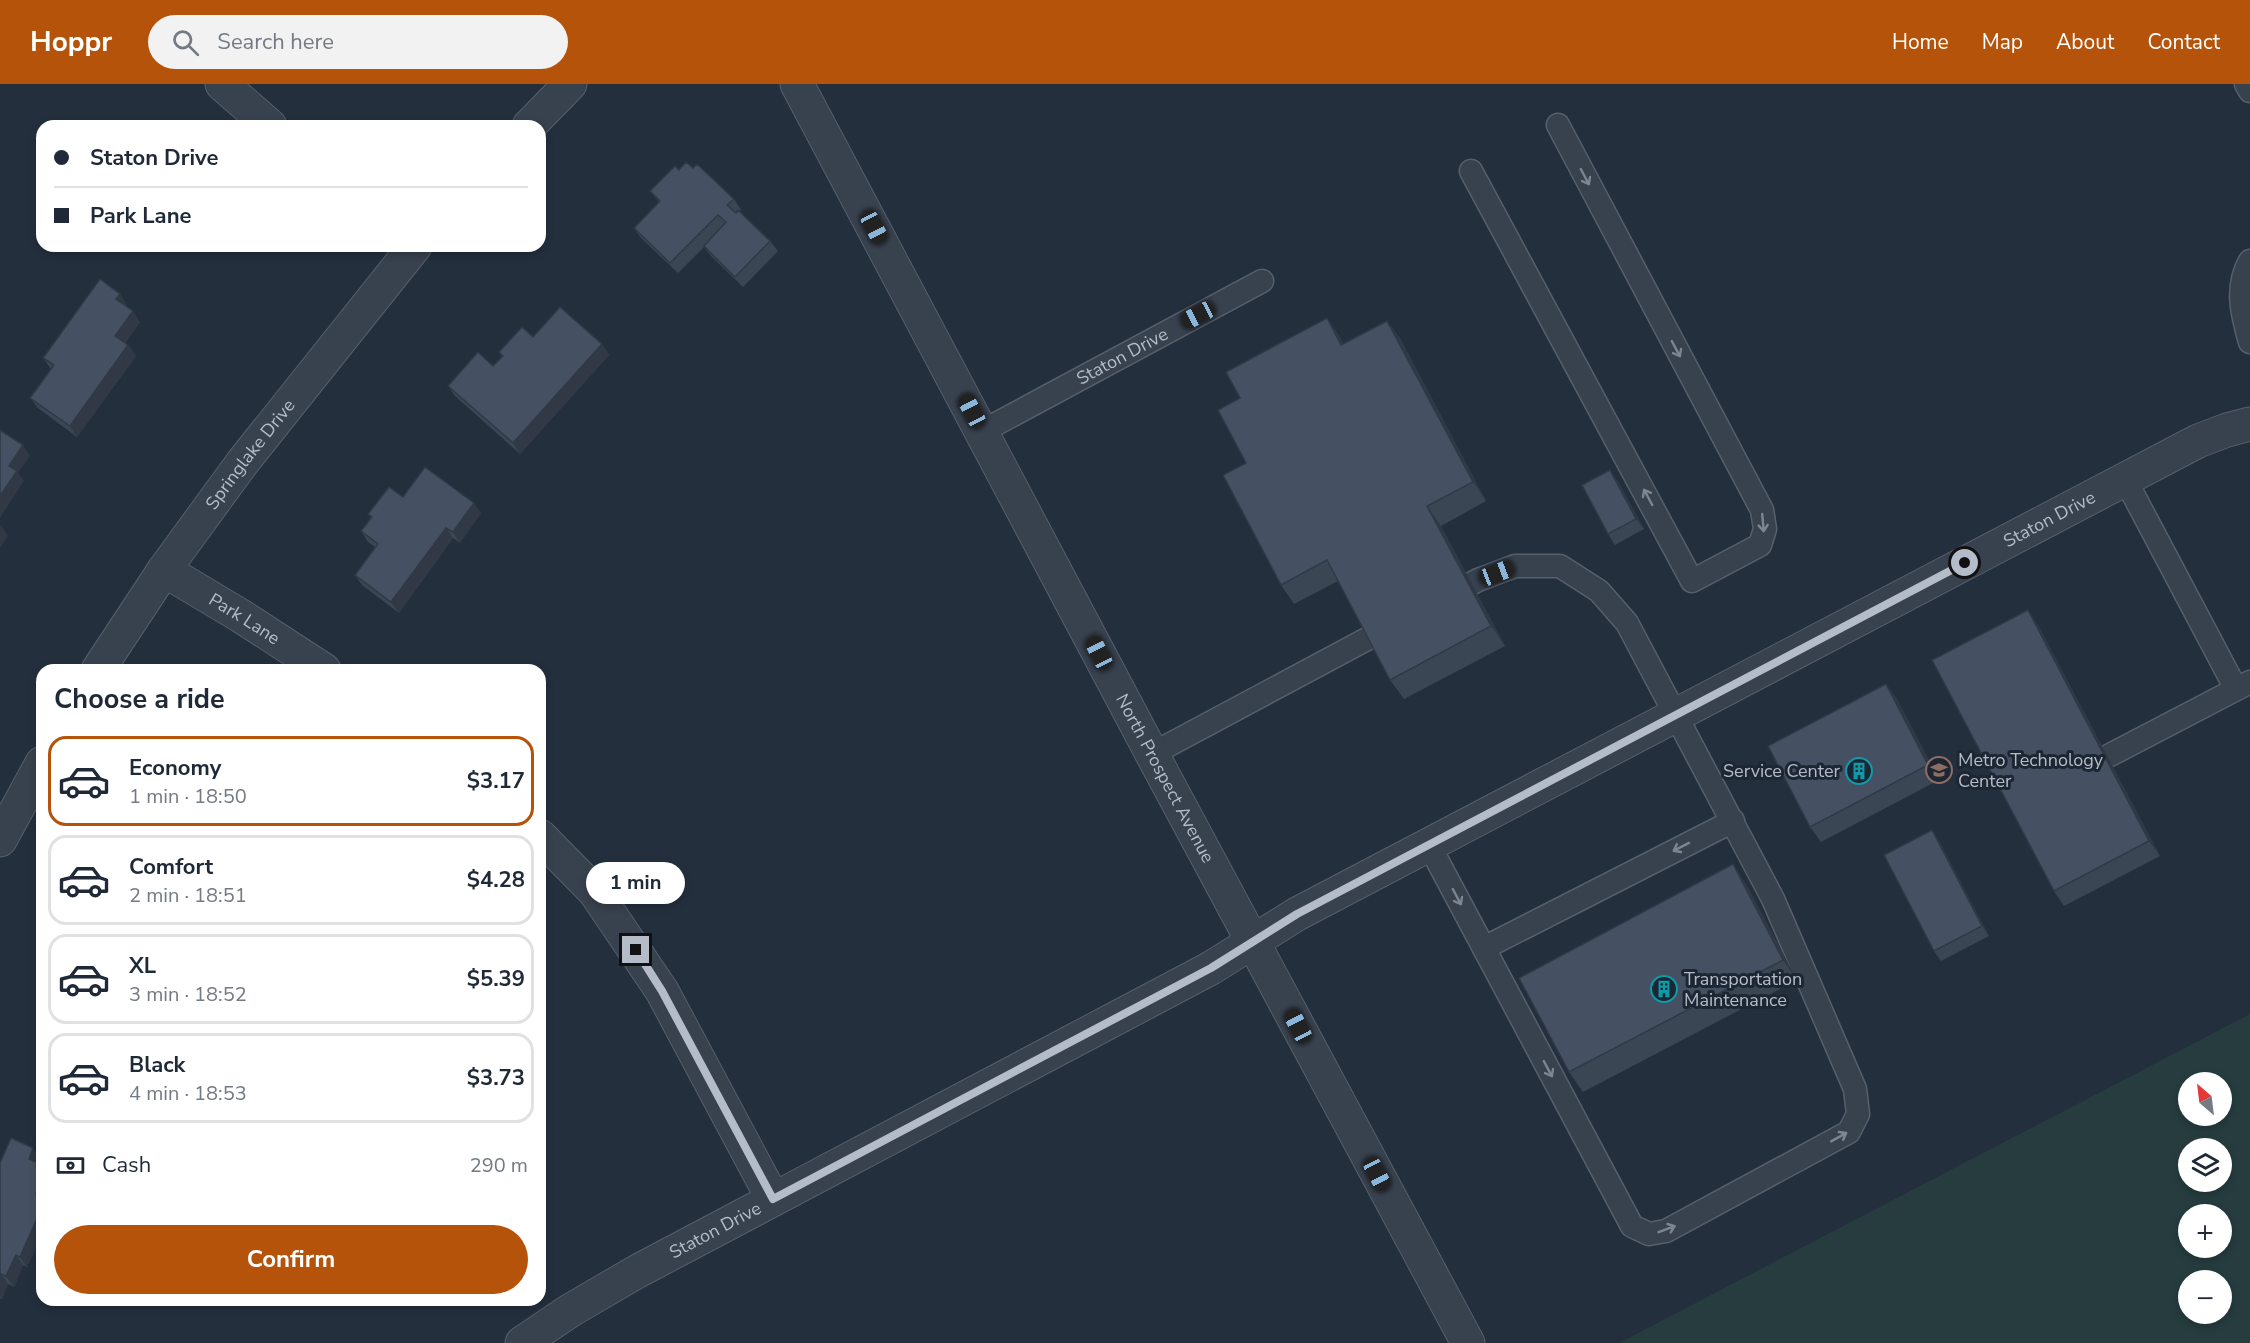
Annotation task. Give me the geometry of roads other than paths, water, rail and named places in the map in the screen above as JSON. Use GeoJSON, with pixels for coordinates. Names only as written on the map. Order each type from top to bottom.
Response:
{"type":"FeatureCollection","features":[{"type":"Feature","properties":{"kind":"street"},"geometry":{"type":"LineString","coordinates":[[222,84],[263,120]]}},
{"type":"Feature","properties":{"kind":"street"},"geometry":{"type":"LineString","coordinates":[[536,120],[570,84]]}},
{"type":"Feature","properties":{"kind":"street","name":"North Prospect Avenue"},"geometry":{"type":"LineString","coordinates":[[797,84],[983,431],[1152,754],[1468,1343]]}},
{"type":"Feature","properties":{"kind":"street","name":"Springlake Drive"},"geometry":{"type":"LineString","coordinates":[[102,664],[164,570],[242,463],[407,252]]}},
{"type":"Feature","properties":{"kind":"street","name":"Staton Drive"},"geometry":{"type":"LineString","coordinates":[[522,1343],[561,1316],[638,1271],[1211,968],[1297,914],[2198,441],[2250,424]]}},
{"type":"Feature","properties":{"kind":"street","name":"Park Lane"},"geometry":{"type":"LineString","coordinates":[[164,570],[315,664]]}},
{"type":"Feature","properties":{"kind":"street"},"geometry":{"type":"LineString","coordinates":[[0,840],[36,774]]}},
{"type":"Feature","properties":{"kind":"street"},"geometry":{"type":"LineString","coordinates":[[546,842],[595,892],[657,982],[773,1199]]}},
{"type":"Feature","properties":{"kind":"lane"},"geometry":{"type":"LineString","coordinates":[[2246,84],[2250,91]]}},
{"type":"Feature","properties":{"kind":"lane"},"geometry":{"type":"LineString","coordinates":[[1471,171],[1692,581],[1721,566],[1760,545],[1765,529],[1762,510],[1558,125]]}},
{"type":"Feature","properties":{"kind":"lane"},"geometry":{"type":"LineString","coordinates":[[2250,261],[2243,273],[2240,298],[2250,342]]}},
{"type":"Feature","properties":{"kind":"lane","name":"Staton Drive"},"geometry":{"type":"LineString","coordinates":[[983,431],[1262,281]]}},
{"type":"Feature","properties":{"kind":"lane"},"geometry":{"type":"LineString","coordinates":[[2110,755],[2243,685],[2125,479]]}},
{"type":"Feature","properties":{"kind":"lane"},"geometry":{"type":"LineString","coordinates":[[1152,754],[1478,580],[1515,566],[1560,567],[1599,591],[1627,623],[1733,820],[1773,899],[1855,1089],[1858,1114],[1849,1132],[1666,1231],[1649,1234],[1632,1226],[1430,845]]}},
{"type":"Feature","properties":{"kind":"lane"},"geometry":{"type":"LineString","coordinates":[[1484,948],[1733,820]]}},
{"type":"Feature","properties":{"kind":"place","name":"Metro Technology Center"},"geometry":{"type":"Point","coordinates":[1939,770]}},
{"type":"Feature","properties":{"kind":"place","name":"Service Center"},"geometry":{"type":"Point","coordinates":[1859,771]}},
{"type":"Feature","properties":{"kind":"place","name":"Transportation Maintenance"},"geometry":{"type":"Point","coordinates":[1664,989]}}]}
